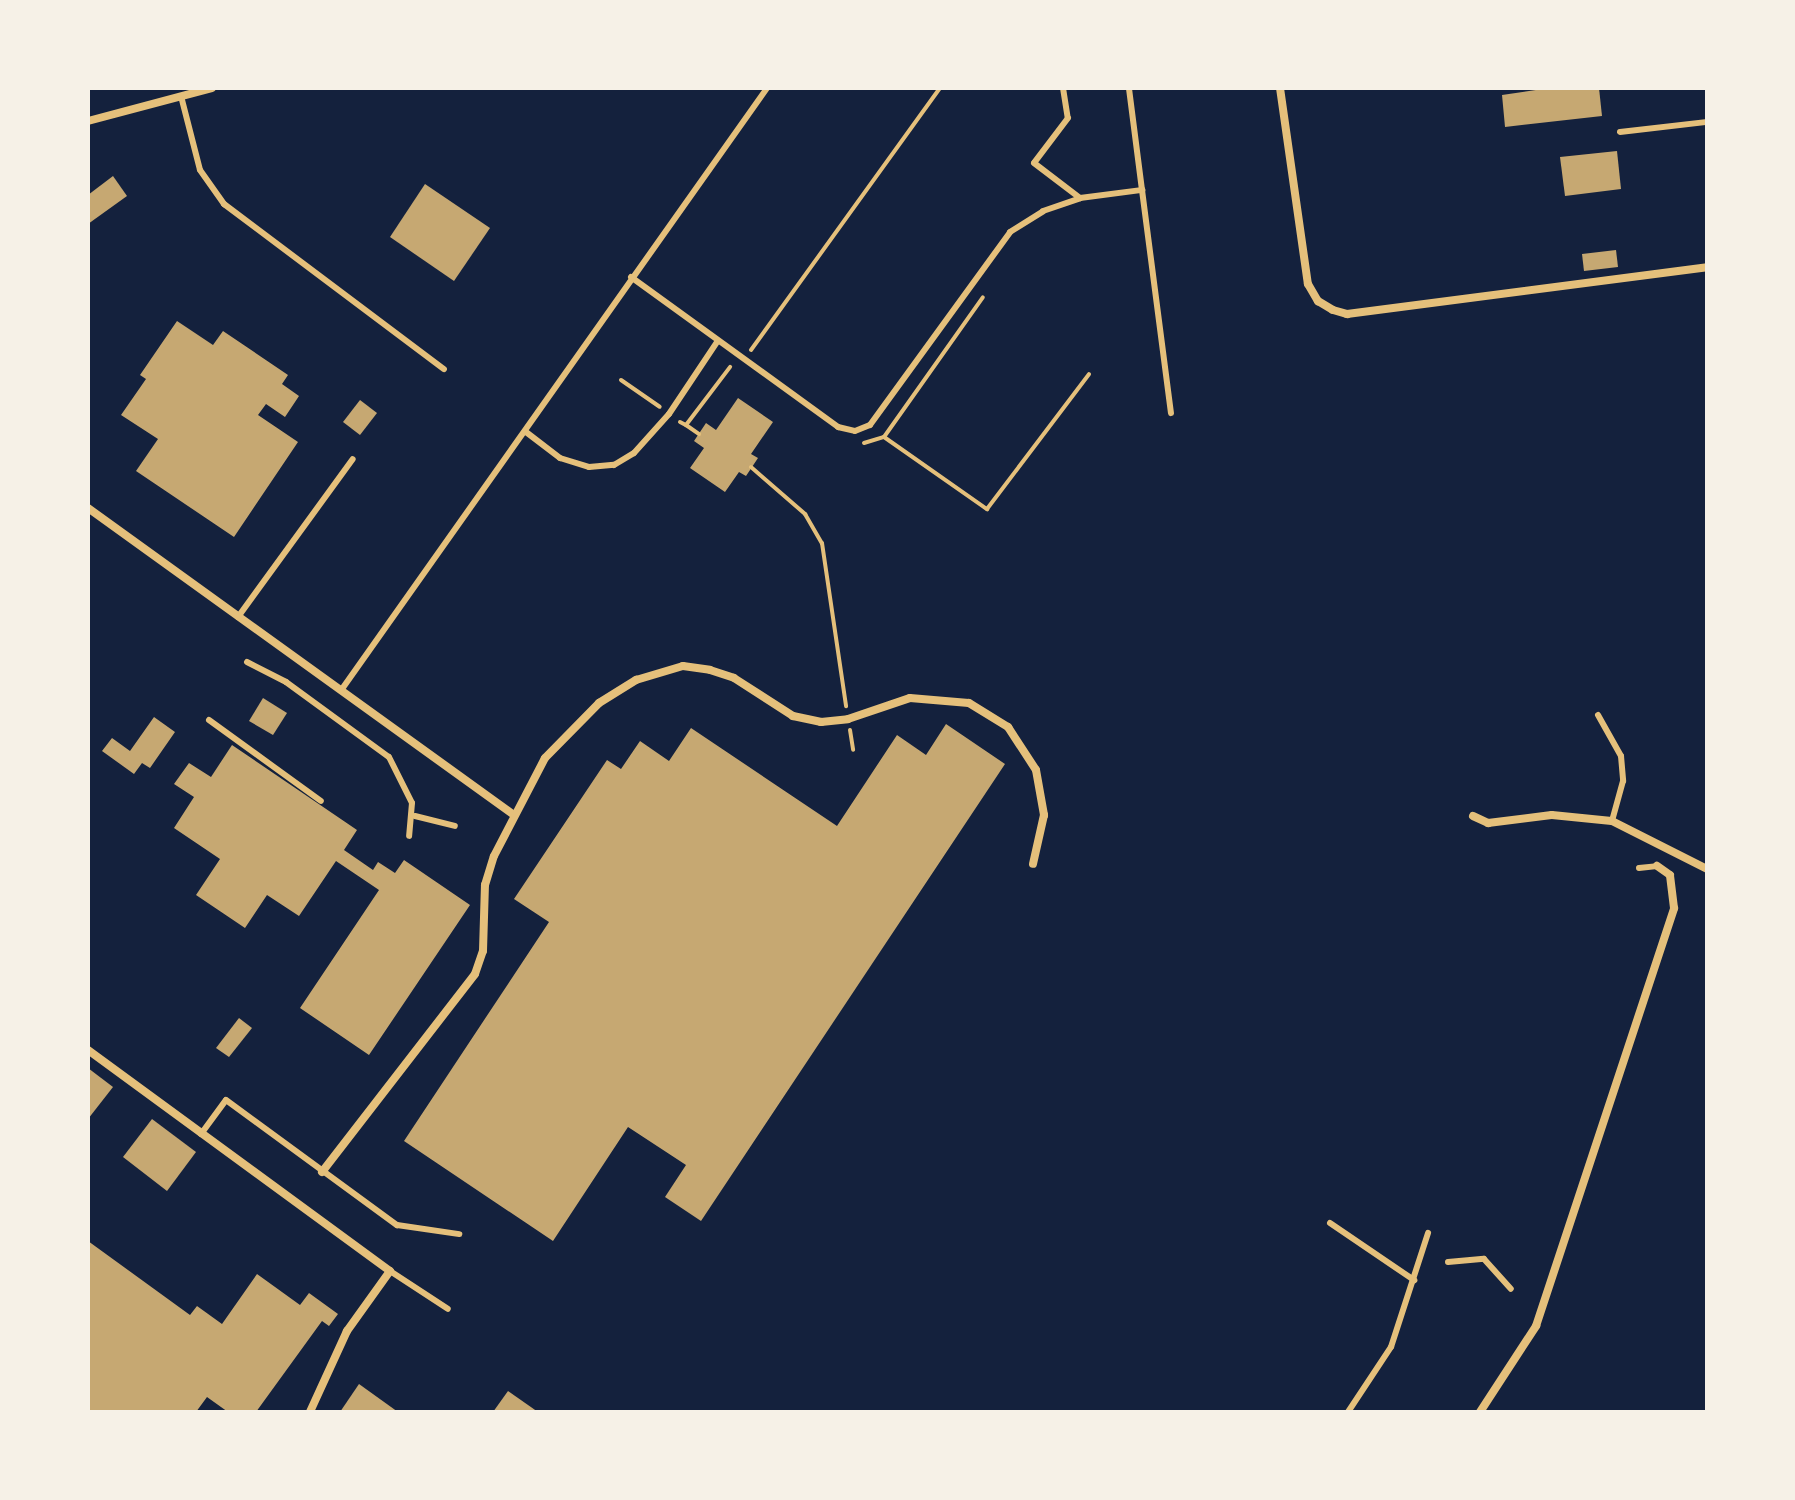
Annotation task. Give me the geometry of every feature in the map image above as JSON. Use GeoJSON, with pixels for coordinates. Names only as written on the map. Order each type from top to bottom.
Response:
{"type":"FeatureCollection","features":[{"type":"Feature","properties":{"kind":"street"},"geometry":{"type":"LineString","coordinates":[[88,121],[212,88]]}},
{"type":"Feature","properties":{"kind":"street"},"geometry":{"type":"LineString","coordinates":[[1280,88],[1308,284],[1318,301],[1333,310],[1347,314],[1707,267]]}},
{"type":"Feature","properties":{"kind":"street"},"geometry":{"type":"LineString","coordinates":[[88,508],[514,815]]}},
{"type":"Feature","properties":{"kind":"street"},"geometry":{"type":"LineString","coordinates":[[322,1172],[475,974],[483,951],[485,885],[514,815],[545,758],[599,703],[661,671],[683,666],[710,670],[734,678],[793,716],[821,722],[848,719],[930,697],[969,703],[1008,727],[1024,747],[1043,794],[1041,839],[1033,864]]}},
{"type":"Feature","properties":{"kind":"street"},"geometry":{"type":"LineString","coordinates":[[1473,816],[1488,823],[1552,815],[1612,821],[1707,869]]}},
{"type":"Feature","properties":{"kind":"street"},"geometry":{"type":"LineString","coordinates":[[1480,1412],[1536,1326],[1674,908],[1670,875],[1657,866]]}},
{"type":"Feature","properties":{"kind":"street"},"geometry":{"type":"LineString","coordinates":[[88,1050],[390,1271],[347,1331],[310,1412]]}},
{"type":"Feature","properties":{"kind":"lane"},"geometry":{"type":"LineString","coordinates":[[342,689],[767,88]]}},
{"type":"Feature","properties":{"kind":"lane"},"geometry":{"type":"LineString","coordinates":[[1063,88],[1068,118],[1034,163],[1080,198]]}},
{"type":"Feature","properties":{"kind":"lane"},"geometry":{"type":"LineString","coordinates":[[1129,88],[1171,413]]}},
{"type":"Feature","properties":{"kind":"lane"},"geometry":{"type":"LineString","coordinates":[[181,96],[200,170],[224,204],[444,369]]}},
{"type":"Feature","properties":{"kind":"lane"},"geometry":{"type":"LineString","coordinates":[[1620,132],[1707,122]]}},
{"type":"Feature","properties":{"kind":"lane"},"geometry":{"type":"LineString","coordinates":[[631,277],[838,427],[862,429],[1010,232],[1043,211],[1080,198],[1142,190]]}},
{"type":"Feature","properties":{"kind":"lane"},"geometry":{"type":"LineString","coordinates":[[526,432],[560,458],[589,467],[614,465],[634,453],[669,414],[717,342]]}},
{"type":"Feature","properties":{"kind":"lane"},"geometry":{"type":"LineString","coordinates":[[238,617],[353,459]]}},
{"type":"Feature","properties":{"kind":"lane"},"geometry":{"type":"LineString","coordinates":[[247,662],[286,682],[389,757],[405,782],[415,816],[409,836]]}},
{"type":"Feature","properties":{"kind":"lane"},"geometry":{"type":"LineString","coordinates":[[1598,715],[1621,756],[1623,781],[1612,821]]}},
{"type":"Feature","properties":{"kind":"lane"},"geometry":{"type":"LineString","coordinates":[[209,720],[321,801]]}},
{"type":"Feature","properties":{"kind":"lane"},"geometry":{"type":"LineString","coordinates":[[415,816],[455,826]]}},
{"type":"Feature","properties":{"kind":"lane"},"geometry":{"type":"LineString","coordinates":[[1639,868],[1657,866]]}},
{"type":"Feature","properties":{"kind":"lane"},"geometry":{"type":"LineString","coordinates":[[201,1134],[226,1100],[397,1225],[459,1234]]}},
{"type":"Feature","properties":{"kind":"lane"},"geometry":{"type":"LineString","coordinates":[[1330,1223],[1414,1280]]}},
{"type":"Feature","properties":{"kind":"lane"},"geometry":{"type":"LineString","coordinates":[[1348,1412],[1391,1347],[1428,1233]]}},
{"type":"Feature","properties":{"kind":"lane"},"geometry":{"type":"LineString","coordinates":[[1448,1262],[1484,1259],[1511,1289]]}},
{"type":"Feature","properties":{"kind":"lane"},"geometry":{"type":"LineString","coordinates":[[390,1271],[448,1309]]}},
{"type":"Feature","properties":{"kind":"path"},"geometry":{"type":"LineString","coordinates":[[686,425],[727,365],[736,372],[940,88]]}},
{"type":"Feature","properties":{"kind":"path"},"geometry":{"type":"LineString","coordinates":[[860,444],[884,437],[983,297]]}},
{"type":"Feature","properties":{"kind":"path"},"geometry":{"type":"LineString","coordinates":[[884,437],[987,509],[1089,374]]}},
{"type":"Feature","properties":{"kind":"path"},"geometry":{"type":"LineString","coordinates":[[621,380],[699,434]]}},
{"type":"Feature","properties":{"kind":"path"},"geometry":{"type":"LineString","coordinates":[[751,467],[805,514],[822,543],[853,750]]}},
{"type":"Feature","properties":{"kind":"building"},"geometry":{"type":"Polygon","coordinates":[[[1549,88],[1599,88],[1602,116],[1505,127],[1502,95],[1549,88]]]}},
{"type":"Feature","properties":{"kind":"building"},"geometry":{"type":"Polygon","coordinates":[[[1617,151],[1621,189],[1565,196],[1560,157],[1617,151]]]}},
{"type":"Feature","properties":{"kind":"building"},"geometry":{"type":"Polygon","coordinates":[[[113,176],[127,196],[88,224],[88,195],[113,176]]]}},
{"type":"Feature","properties":{"kind":"building"},"geometry":{"type":"Polygon","coordinates":[[[425,184],[490,228],[454,281],[390,237],[425,184]]]}},
{"type":"Feature","properties":{"kind":"building"},"geometry":{"type":"Polygon","coordinates":[[[1616,250],[1618,267],[1584,271],[1582,254],[1616,250]]]}},
{"type":"Feature","properties":{"kind":"building"},"geometry":{"type":"Polygon","coordinates":[[[177,321],[213,345],[223,331],[288,375],[282,384],[299,396],[285,417],[266,404],[258,415],[298,442],[234,537],[136,471],[158,439],[121,415],[146,379],[140,375],[177,321]]]}},
{"type":"Feature","properties":{"kind":"building"},"geometry":{"type":"Polygon","coordinates":[[[738,398],[773,422],[751,454],[758,458],[746,476],[739,472],[725,492],[690,468],[704,448],[694,441],[706,423],[716,430],[738,398]]]}},
{"type":"Feature","properties":{"kind":"building"},"geometry":{"type":"Polygon","coordinates":[[[360,400],[377,413],[360,435],[343,422],[360,400]]]}},
{"type":"Feature","properties":{"kind":"building"},"geometry":{"type":"Polygon","coordinates":[[[263,698],[287,713],[273,735],[249,721],[263,698]]]}},
{"type":"Feature","properties":{"kind":"building"},"geometry":{"type":"Polygon","coordinates":[[[154,717],[175,732],[150,768],[142,763],[134,774],[102,751],[112,738],[130,751],[154,717]]]}},
{"type":"Feature","properties":{"kind":"building"},"geometry":{"type":"Polygon","coordinates":[[[946,724],[1005,764],[701,1221],[665,1197],[686,1165],[628,1127],[553,1241],[404,1141],[549,922],[514,899],[607,760],[621,769],[640,741],[669,761],[691,728],[837,826],[897,735],[926,755],[946,724]]]}},
{"type":"Feature","properties":{"kind":"building"},"geometry":{"type":"Polygon","coordinates":[[[232,745],[357,830],[344,850],[373,870],[378,862],[395,873],[404,860],[470,905],[369,1055],[300,1008],[379,890],[336,861],[299,916],[267,895],[245,928],[196,895],[220,859],[174,828],[194,797],[174,784],[189,763],[211,777],[232,745]]]}},
{"type":"Feature","properties":{"kind":"building"},"geometry":{"type":"Polygon","coordinates":[[[239,1018],[252,1028],[229,1057],[216,1048],[239,1018]]]}},
{"type":"Feature","properties":{"kind":"building"},"geometry":{"type":"Polygon","coordinates":[[[88,1068],[113,1087],[88,1119],[88,1068]]]}},
{"type":"Feature","properties":{"kind":"building"},"geometry":{"type":"Polygon","coordinates":[[[152,1119],[196,1152],[167,1191],[123,1157],[152,1119]]]}},
{"type":"Feature","properties":{"kind":"building"},"geometry":{"type":"Polygon","coordinates":[[[88,1241],[190,1315],[197,1306],[222,1324],[257,1274],[300,1305],[309,1293],[338,1314],[329,1326],[322,1321],[256,1412],[228,1412],[207,1397],[196,1412],[88,1412],[88,1241]]]}},
{"type":"Feature","properties":{"kind":"building"},"geometry":{"type":"Polygon","coordinates":[[[359,1384],[398,1412],[340,1412],[359,1384]]]}},
{"type":"Feature","properties":{"kind":"building"},"geometry":{"type":"Polygon","coordinates":[[[508,1391],[538,1412],[493,1412],[508,1391]]]}}]}
